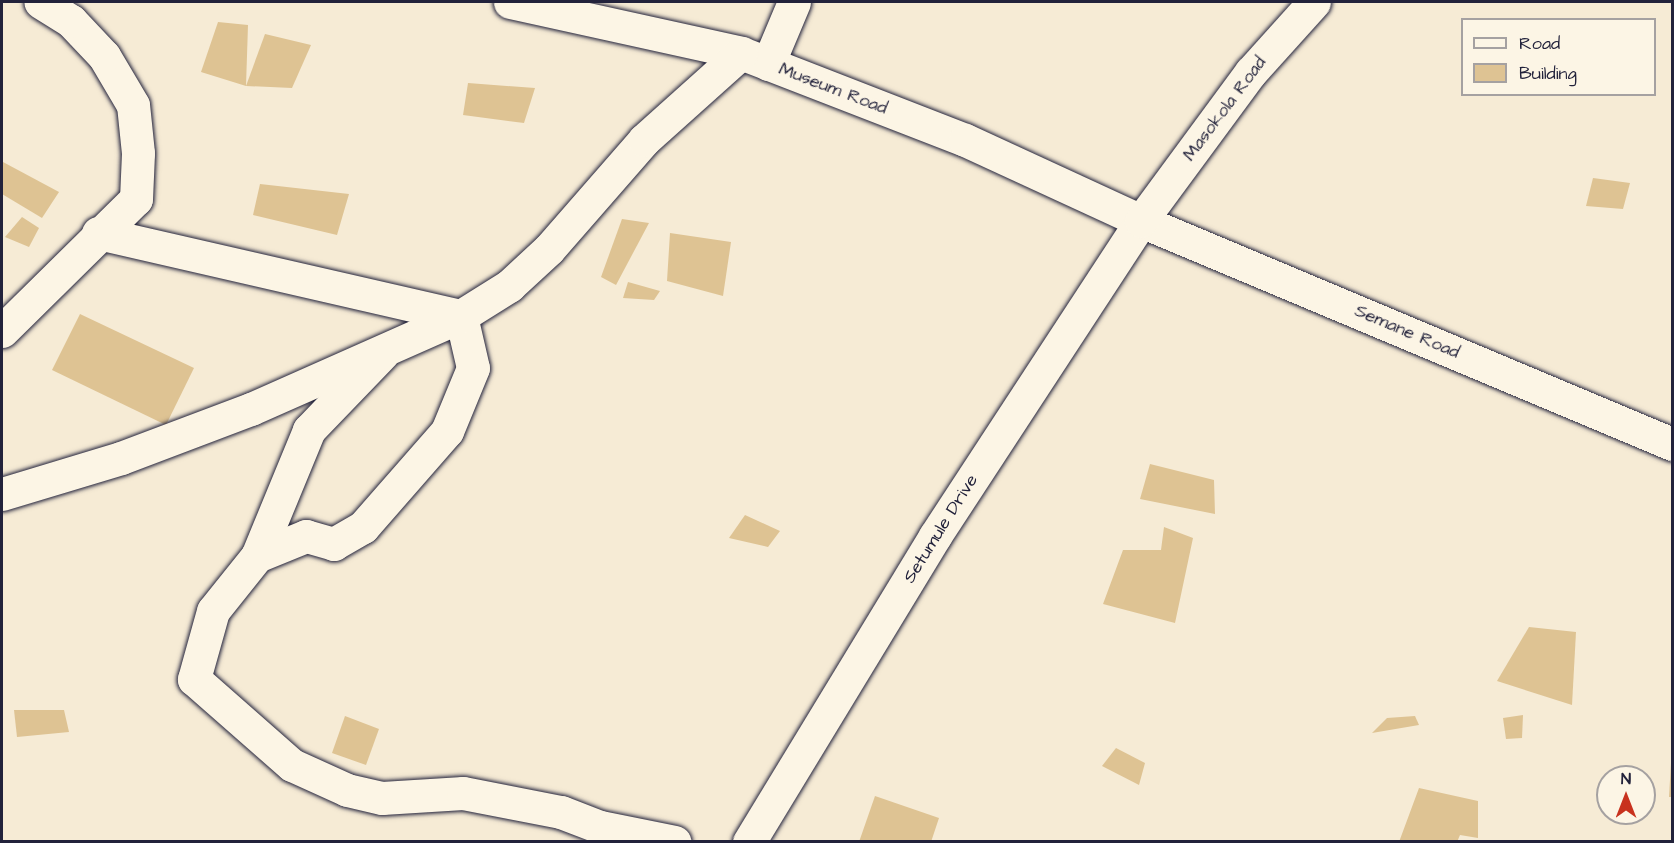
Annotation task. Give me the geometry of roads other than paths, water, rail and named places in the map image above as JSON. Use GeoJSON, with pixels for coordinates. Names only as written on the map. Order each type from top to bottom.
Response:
{"type":"FeatureCollection","features":[{"type":"Feature","properties":{"kind":"street"},"geometry":{"type":"LineString","coordinates":[[2,331],[98,233],[136,199],[138,153],[133,105],[104,56],[71,21],[41,2]]}},
{"type":"Feature","properties":{"kind":"street","name":"Museum Road"},"geometry":{"type":"LineString","coordinates":[[510,2],[754,58],[965,140],[1141,221]]}},
{"type":"Feature","properties":{"kind":"street"},"geometry":{"type":"LineString","coordinates":[[2,494],[121,458],[383,353],[461,316],[509,286],[549,249],[644,140],[754,58],[794,2]]}},
{"type":"Feature","properties":{"kind":"street","name":"Masokola Road"},"geometry":{"type":"LineString","coordinates":[[1141,221],[1251,72],[1314,2]]}},
{"type":"Feature","properties":{"kind":"street","name":"Semane Road"},"geometry":{"type":"LineString","coordinates":[[1141,221],[1672,444]]}},
{"type":"Feature","properties":{"kind":"street","name":"Setumule Drive"},"geometry":{"type":"LineString","coordinates":[[748,842],[935,536],[1141,221]]}},
{"type":"Feature","properties":{"kind":"street"},"geometry":{"type":"LineString","coordinates":[[98,233],[461,316]]}},
{"type":"Feature","properties":{"kind":"street"},"geometry":{"type":"LineString","coordinates":[[257,556],[306,536],[334,544],[363,527],[447,431],[472,369],[461,316]]}},
{"type":"Feature","properties":{"kind":"street"},"geometry":{"type":"LineString","coordinates":[[383,353],[309,430],[257,556],[213,611],[194,679],[269,746],[314,776],[382,798],[463,793],[561,812],[600,827],[675,842]]}},
{"type":"Feature","properties":{"kind":"street"},"geometry":{"type":"LineString","coordinates":[[561,812],[595,842]]}}]}
